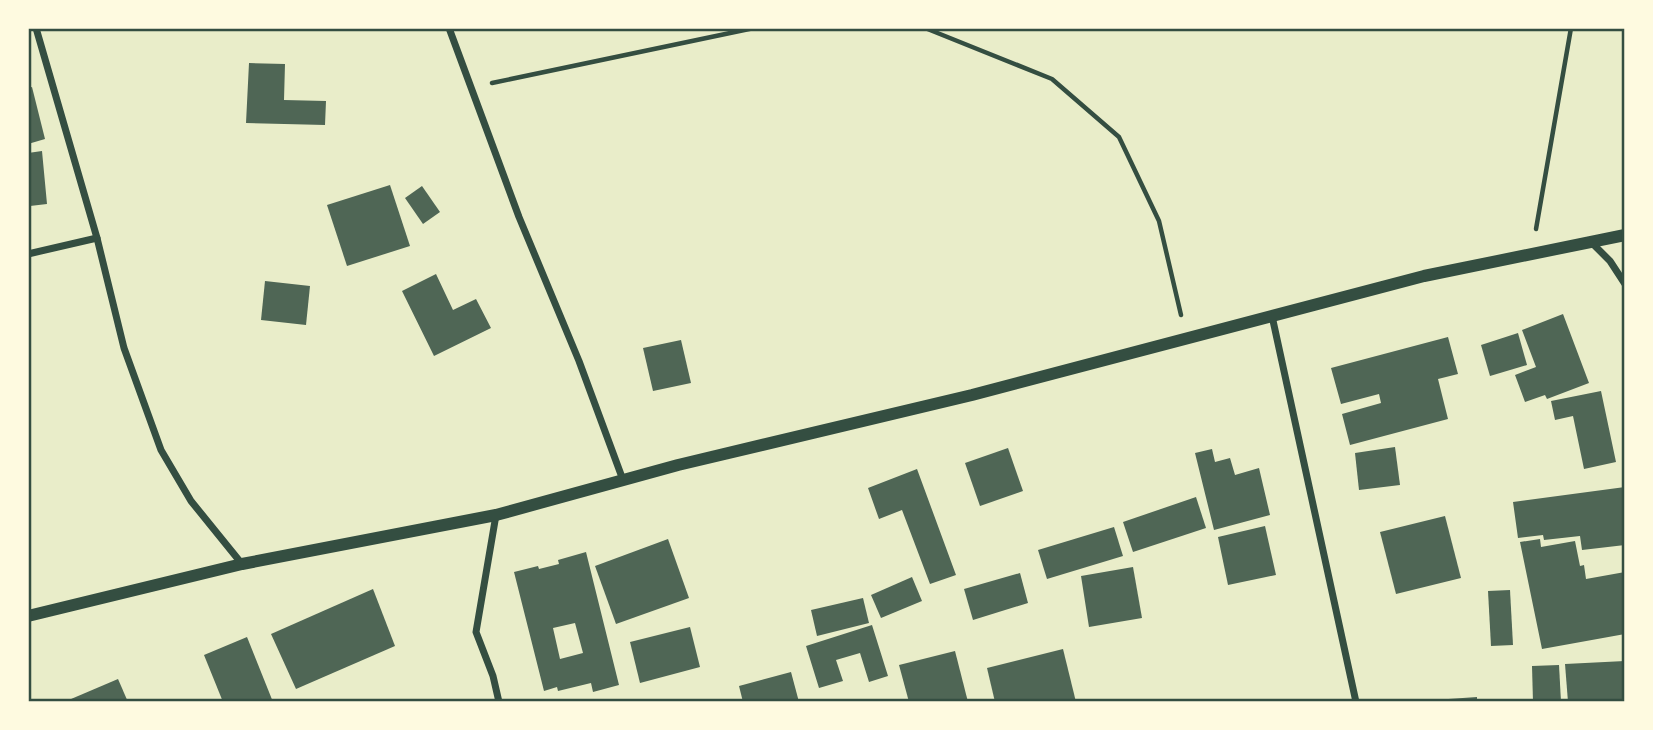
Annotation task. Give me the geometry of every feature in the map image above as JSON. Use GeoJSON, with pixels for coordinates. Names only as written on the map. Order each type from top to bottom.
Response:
{"type":"FeatureCollection","features":[{"type":"Feature","properties":{"kind":"street"},"geometry":{"type":"LineString","coordinates":[[36,28],[97,238],[124,348],[161,450],[191,501],[242,564]]}},
{"type":"Feature","properties":{"kind":"street"},"geometry":{"type":"LineString","coordinates":[[449,28],[519,217],[579,361],[623,480]]}},
{"type":"Feature","properties":{"kind":"street"},"geometry":{"type":"LineString","coordinates":[[28,616],[242,564],[496,515],[678,465],[972,394],[1424,276],[1625,234]]}},
{"type":"Feature","properties":{"kind":"street"},"geometry":{"type":"LineString","coordinates":[[28,254],[97,238]]}},
{"type":"Feature","properties":{"kind":"street"},"geometry":{"type":"LineString","coordinates":[[1591,242],[1610,261],[1625,284]]}},
{"type":"Feature","properties":{"kind":"street"},"geometry":{"type":"LineString","coordinates":[[1272,316],[1356,702]]}},
{"type":"Feature","properties":{"kind":"street"},"geometry":{"type":"LineString","coordinates":[[496,515],[476,632],[493,676],[499,702]]}},
{"type":"Feature","properties":{"kind":"path"},"geometry":{"type":"LineString","coordinates":[[471,87],[754,28]]}},
{"type":"Feature","properties":{"kind":"path"},"geometry":{"type":"LineString","coordinates":[[925,28],[1052,79],[1119,137],[1159,221],[1187,338]]}},
{"type":"Feature","properties":{"kind":"path"},"geometry":{"type":"LineString","coordinates":[[1531,254],[1571,28]]}},
{"type":"Feature","properties":{"kind":"building"},"geometry":{"type":"Polygon","coordinates":[[[249,63],[285,64],[284,100],[326,101],[325,125],[246,123],[249,63]]]}},
{"type":"Feature","properties":{"kind":"building"},"geometry":{"type":"Polygon","coordinates":[[[32,87],[45,139],[28,144],[28,88],[32,87]]]}},
{"type":"Feature","properties":{"kind":"building"},"geometry":{"type":"Polygon","coordinates":[[[42,151],[47,204],[30,206],[31,214],[28,215],[28,153],[42,151]]]}},
{"type":"Feature","properties":{"kind":"building"},"geometry":{"type":"Polygon","coordinates":[[[390,185],[410,246],[347,266],[327,205],[390,185]]]}},
{"type":"Feature","properties":{"kind":"building"},"geometry":{"type":"Polygon","coordinates":[[[422,186],[440,212],[423,224],[405,198],[422,186]]]}},
{"type":"Feature","properties":{"kind":"building"},"geometry":{"type":"Polygon","coordinates":[[[436,274],[453,310],[476,299],[491,328],[434,356],[402,291],[436,274]]]}},
{"type":"Feature","properties":{"kind":"building"},"geometry":{"type":"Polygon","coordinates":[[[265,281],[310,286],[306,325],[261,320],[265,281]]]}},
{"type":"Feature","properties":{"kind":"building"},"geometry":{"type":"Polygon","coordinates":[[[1563,314],[1589,383],[1547,399],[1545,395],[1525,402],[1515,375],[1536,367],[1522,330],[1563,314]]]}},
{"type":"Feature","properties":{"kind":"building"},"geometry":{"type":"Polygon","coordinates":[[[1518,333],[1527,365],[1490,376],[1481,345],[1518,333]]]}},
{"type":"Feature","properties":{"kind":"building"},"geometry":{"type":"Polygon","coordinates":[[[1448,337],[1458,374],[1438,379],[1448,419],[1350,445],[1342,414],[1381,403],[1379,394],[1341,404],[1331,368],[1448,337]]]}},
{"type":"Feature","properties":{"kind":"building"},"geometry":{"type":"Polygon","coordinates":[[[681,340],[691,383],[653,391],[643,348],[681,340]]]}},
{"type":"Feature","properties":{"kind":"building"},"geometry":{"type":"Polygon","coordinates":[[[1601,391],[1616,462],[1584,469],[1573,416],[1555,420],[1551,401],[1601,391]]]}},
{"type":"Feature","properties":{"kind":"building"},"geometry":{"type":"Polygon","coordinates":[[[1395,447],[1400,485],[1359,490],[1355,453],[1395,447]]]}},
{"type":"Feature","properties":{"kind":"building"},"geometry":{"type":"Polygon","coordinates":[[[1008,448],[1023,491],[980,506],[965,463],[1008,448]]]}},
{"type":"Feature","properties":{"kind":"building"},"geometry":{"type":"Polygon","coordinates":[[[1212,449],[1215,462],[1230,458],[1235,475],[1259,468],[1270,515],[1214,530],[1195,453],[1212,449]]]}},
{"type":"Feature","properties":{"kind":"building"},"geometry":{"type":"Polygon","coordinates":[[[917,469],[956,575],[930,584],[902,510],[879,519],[868,488],[917,469]]]}},
{"type":"Feature","properties":{"kind":"building"},"geometry":{"type":"Polygon","coordinates":[[[1625,487],[1625,545],[1582,550],[1580,536],[1544,540],[1543,535],[1518,538],[1513,502],[1625,487]]]}},
{"type":"Feature","properties":{"kind":"building"},"geometry":{"type":"Polygon","coordinates":[[[1196,497],[1206,528],[1133,552],[1123,522],[1196,497]]]}},
{"type":"Feature","properties":{"kind":"building"},"geometry":{"type":"Polygon","coordinates":[[[1445,516],[1461,578],[1396,594],[1380,532],[1445,516]]]}},
{"type":"Feature","properties":{"kind":"building"},"geometry":{"type":"Polygon","coordinates":[[[1265,526],[1276,575],[1228,585],[1218,537],[1265,526]]]}},
{"type":"Feature","properties":{"kind":"building"},"geometry":{"type":"Polygon","coordinates":[[[1114,527],[1123,556],[1047,579],[1038,550],[1114,527]]]}},
{"type":"Feature","properties":{"kind":"building"},"geometry":{"type":"Polygon","coordinates":[[[668,539],[689,598],[616,624],[595,566],[668,539]]]}},
{"type":"Feature","properties":{"kind":"building"},"geometry":{"type":"Polygon","coordinates":[[[1540,539],[1541,547],[1575,541],[1580,566],[1584,565],[1586,579],[1625,572],[1625,634],[1542,649],[1520,542],[1540,539]]]}},
{"type":"Feature","properties":{"kind":"building"},"geometry":{"type":"Polygon","coordinates":[[[586,552],[619,685],[593,692],[591,683],[558,691],[557,687],[544,691],[514,572],[559,564],[558,560],[586,552]],[[575,623],[553,628],[560,659],[583,653],[575,623]]]}},
{"type":"Feature","properties":{"kind":"building"},"geometry":{"type":"Polygon","coordinates":[[[1133,567],[1142,618],[1089,627],[1081,576],[1133,567]]]}},
{"type":"Feature","properties":{"kind":"building"},"geometry":{"type":"Polygon","coordinates":[[[1020,573],[1028,603],[973,620],[964,589],[1020,573]]]}},
{"type":"Feature","properties":{"kind":"building"},"geometry":{"type":"Polygon","coordinates":[[[912,577],[922,601],[881,618],[871,595],[912,577]]]}},
{"type":"Feature","properties":{"kind":"building"},"geometry":{"type":"Polygon","coordinates":[[[373,589],[395,646],[296,689],[271,634],[373,589]]]}},
{"type":"Feature","properties":{"kind":"building"},"geometry":{"type":"Polygon","coordinates":[[[1510,590],[1513,645],[1491,646],[1488,591],[1510,590]]]}},
{"type":"Feature","properties":{"kind":"building"},"geometry":{"type":"Polygon","coordinates":[[[863,598],[869,623],[817,636],[811,610],[863,598]]]}},
{"type":"Feature","properties":{"kind":"building"},"geometry":{"type":"Polygon","coordinates":[[[872,625],[888,676],[869,682],[860,653],[836,660],[843,681],[819,688],[806,646],[872,625]]]}},
{"type":"Feature","properties":{"kind":"building"},"geometry":{"type":"Polygon","coordinates":[[[690,627],[700,667],[640,683],[630,642],[690,627]]]}},
{"type":"Feature","properties":{"kind":"building"},"geometry":{"type":"Polygon","coordinates":[[[247,637],[273,702],[223,702],[204,655],[247,637]]]}},
{"type":"Feature","properties":{"kind":"building"},"geometry":{"type":"Polygon","coordinates":[[[1063,649],[1076,702],[995,702],[987,668],[1063,649]]]}},
{"type":"Feature","properties":{"kind":"building"},"geometry":{"type":"Polygon","coordinates":[[[955,651],[968,702],[909,702],[899,665],[955,651]]]}},
{"type":"Feature","properties":{"kind":"building"},"geometry":{"type":"Polygon","coordinates":[[[1625,661],[1625,702],[1568,702],[1565,664],[1625,661]]]}},
{"type":"Feature","properties":{"kind":"building"},"geometry":{"type":"Polygon","coordinates":[[[1559,665],[1561,702],[1533,702],[1532,666],[1559,665]]]}},
{"type":"Feature","properties":{"kind":"building"},"geometry":{"type":"Polygon","coordinates":[[[791,672],[799,702],[743,702],[739,686],[791,672]]]}},
{"type":"Feature","properties":{"kind":"building"},"geometry":{"type":"Polygon","coordinates":[[[118,679],[128,702],[64,702],[118,679]]]}},
{"type":"Feature","properties":{"kind":"building"},"geometry":{"type":"Polygon","coordinates":[[[1477,697],[1477,702],[1434,702],[1434,700],[1477,697]]]}}]}
